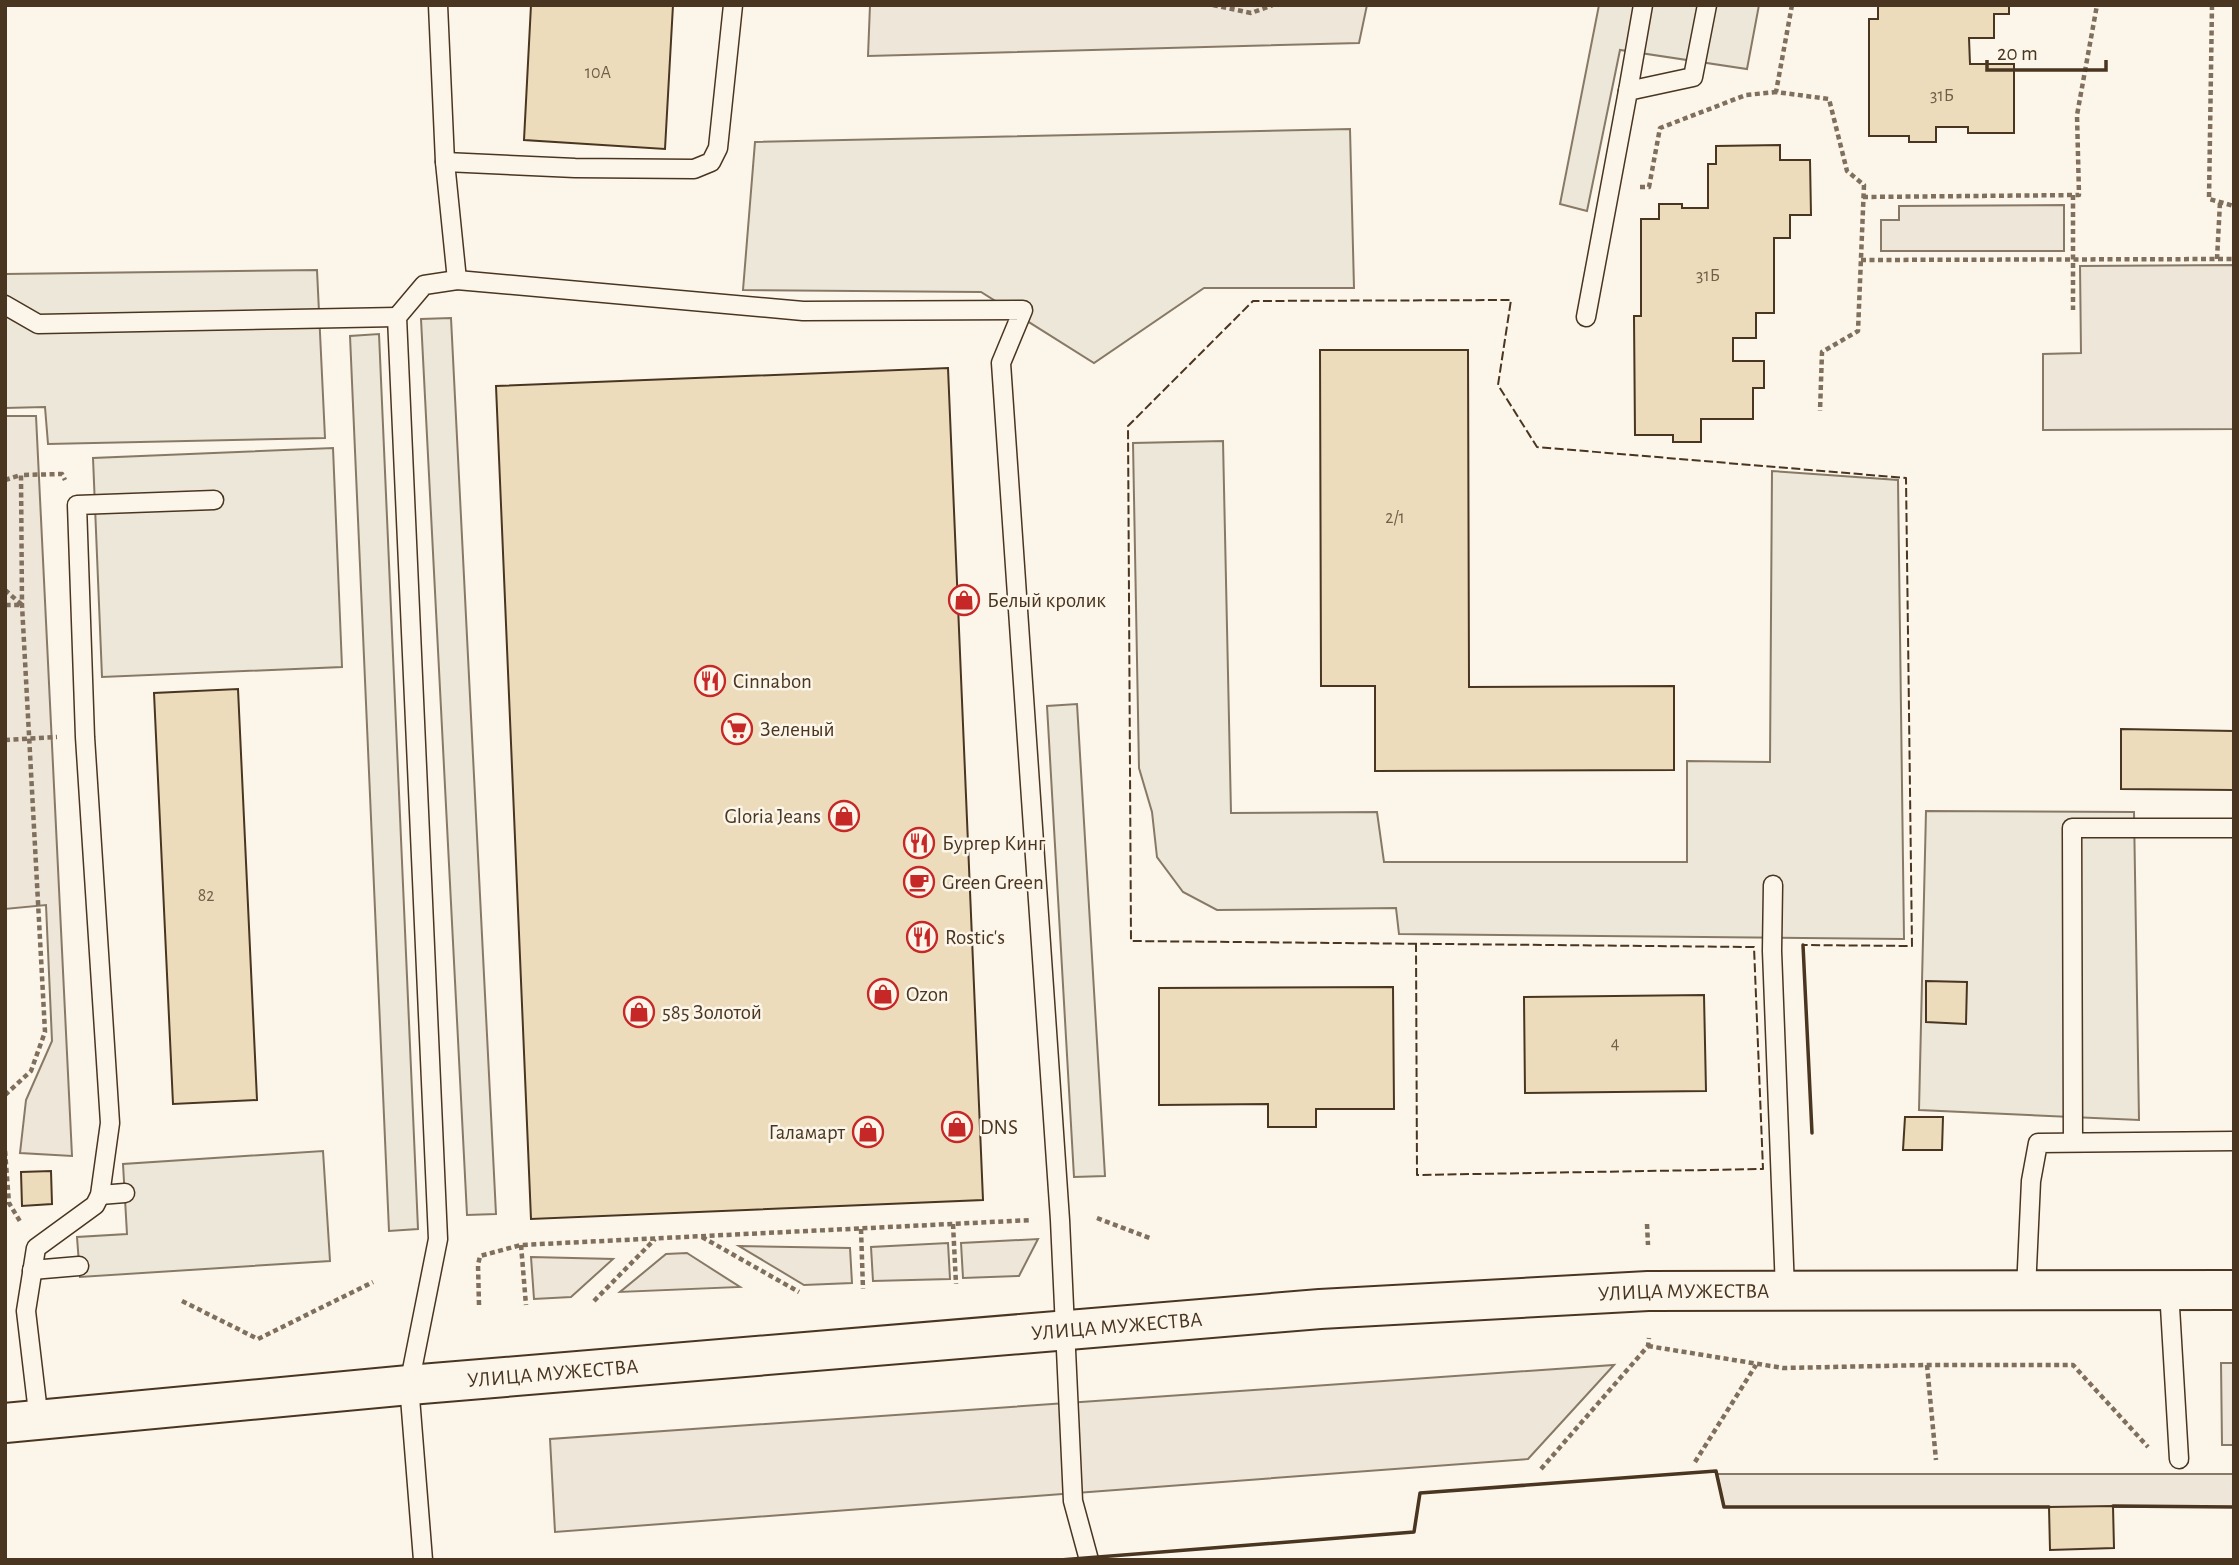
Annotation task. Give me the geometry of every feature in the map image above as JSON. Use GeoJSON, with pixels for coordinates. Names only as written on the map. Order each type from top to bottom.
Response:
{"type":"FeatureCollection","features":[{"type":"Feature","properties":{"kind":"main road","name":"УЛИЦА МУЖЕСТВА"},"geometry":{"type":"LineString","coordinates":[[22,1422],[408,1385],[1361,1306],[1648,1291],[2234,1290]]}},
{"type":"Feature","properties":{"kind":"lane"},"geometry":{"type":"LineString","coordinates":[[438,5],[445,162],[457,280]]}},
{"type":"Feature","properties":{"kind":"lane"},"geometry":{"type":"LineString","coordinates":[[445,162],[575,168],[694,169],[711,162],[718,148],[733,5]]}},
{"type":"Feature","properties":{"kind":"lane"},"geometry":{"type":"LineString","coordinates":[[1586,317],[1643,5]]}},
{"type":"Feature","properties":{"kind":"lane"},"geometry":{"type":"LineString","coordinates":[[1628,91],[1693,77],[1707,5]]}},
{"type":"Feature","properties":{"kind":"lane"},"geometry":{"type":"LineString","coordinates":[[423,1560],[408,1385],[438,1239],[397,317],[424,285],[457,280],[803,311],[1023,310],[1000,363],[1059,1206],[1073,1501],[1089,1560]]}},
{"type":"Feature","properties":{"kind":"lane"},"geometry":{"type":"LineString","coordinates":[[5,305],[38,324],[397,317]]}},
{"type":"Feature","properties":{"kind":"lane"},"geometry":{"type":"LineString","coordinates":[[22,1422],[26,1311],[36,1248],[95,1205],[100,1195],[110,1123],[85,737],[76,505],[214,500]]}},
{"type":"Feature","properties":{"kind":"lane"},"geometry":{"type":"LineString","coordinates":[[2073,1141],[2072,828],[2234,828]]}},
{"type":"Feature","properties":{"kind":"lane"},"geometry":{"type":"LineString","coordinates":[[1773,884],[1772,951],[1785,1290]]}},
{"type":"Feature","properties":{"kind":"lane"},"geometry":{"type":"LineString","coordinates":[[2026,1290],[2031,1181],[2038,1143],[2234,1141]]}},
{"type":"Feature","properties":{"kind":"lane"},"geometry":{"type":"LineString","coordinates":[[100,1195],[125,1193]]}},
{"type":"Feature","properties":{"kind":"lane"},"geometry":{"type":"LineString","coordinates":[[32,1270],[79,1266]]}},
{"type":"Feature","properties":{"kind":"lane"},"geometry":{"type":"LineString","coordinates":[[2169,1290],[2179,1459]]}},
{"type":"Feature","properties":{"kind":"path"},"geometry":{"type":"LineString","coordinates":[[1213,5],[1251,13],[1273,5]]}},
{"type":"Feature","properties":{"kind":"path"},"geometry":{"type":"LineString","coordinates":[[1776,92],[1791,5]]}},
{"type":"Feature","properties":{"kind":"path"},"geometry":{"type":"LineString","coordinates":[[1863,197],[2078,195],[2077,115],[2097,5]]}},
{"type":"Feature","properties":{"kind":"path"},"geometry":{"type":"LineString","coordinates":[[2212,5],[2209,199],[2234,206]]}},
{"type":"Feature","properties":{"kind":"path"},"geometry":{"type":"LineString","coordinates":[[1611,185],[1649,187],[1660,128],[1746,95],[1776,92],[1829,99],[1847,172],[1864,185],[1858,331],[1822,352],[1820,411]]}},
{"type":"Feature","properties":{"kind":"path"},"geometry":{"type":"LineString","coordinates":[[2073,195],[2073,310]]}},
{"type":"Feature","properties":{"kind":"path"},"geometry":{"type":"LineString","coordinates":[[2217,258],[2220,202]]}},
{"type":"Feature","properties":{"kind":"path"},"geometry":{"type":"LineString","coordinates":[[1861,260],[2234,258]]}},
{"type":"Feature","properties":{"kind":"path"},"geometry":{"type":"LineString","coordinates":[[5,480],[21,475],[62,474],[76,505]]}},
{"type":"Feature","properties":{"kind":"path"},"geometry":{"type":"LineString","coordinates":[[5,1095],[31,1070],[46,1032],[22,605],[21,475]]}},
{"type":"Feature","properties":{"kind":"path"},"geometry":{"type":"LineString","coordinates":[[5,590],[22,605]]}},
{"type":"Feature","properties":{"kind":"path"},"geometry":{"type":"LineString","coordinates":[[5,605],[22,605]]}},
{"type":"Feature","properties":{"kind":"path"},"geometry":{"type":"LineString","coordinates":[[5,740],[85,737]]}},
{"type":"Feature","properties":{"kind":"path"},"geometry":{"type":"LineString","coordinates":[[5,1151],[9,1203],[36,1248]]}},
{"type":"Feature","properties":{"kind":"path"},"geometry":{"type":"LineString","coordinates":[[1097,1218],[1152,1239]]}},
{"type":"Feature","properties":{"kind":"path"},"geometry":{"type":"LineString","coordinates":[[480,1305],[480,1256],[521,1245],[1032,1220]]}},
{"type":"Feature","properties":{"kind":"path"},"geometry":{"type":"LineString","coordinates":[[953,1224],[956,1284]]}},
{"type":"Feature","properties":{"kind":"path"},"geometry":{"type":"LineString","coordinates":[[1647,1224],[1648,1245]]}},
{"type":"Feature","properties":{"kind":"path"},"geometry":{"type":"LineString","coordinates":[[860,1229],[863,1289]]}},
{"type":"Feature","properties":{"kind":"path"},"geometry":{"type":"LineString","coordinates":[[702,1237],[799,1292]]}},
{"type":"Feature","properties":{"kind":"path"},"geometry":{"type":"LineString","coordinates":[[594,1301],[655,1239]]}},
{"type":"Feature","properties":{"kind":"path"},"geometry":{"type":"LineString","coordinates":[[521,1245],[526,1305]]}},
{"type":"Feature","properties":{"kind":"path"},"geometry":{"type":"LineString","coordinates":[[183,1301],[258,1339],[373,1282]]}},
{"type":"Feature","properties":{"kind":"path"},"geometry":{"type":"LineString","coordinates":[[1541,1469],[1648,1346],[1649,1338]]}},
{"type":"Feature","properties":{"kind":"path"},"geometry":{"type":"LineString","coordinates":[[1648,1346],[1783,1368],[2073,1365],[2151,1450]]}},
{"type":"Feature","properties":{"kind":"path"},"geometry":{"type":"LineString","coordinates":[[1695,1462],[1756,1365]]}},
{"type":"Feature","properties":{"kind":"path"},"geometry":{"type":"LineString","coordinates":[[1927,1365],[1936,1460]]}},
{"type":"Feature","properties":{"kind":"shaded area"},"geometry":{"type":"Polygon","coordinates":[[[870,5],[1367,5],[1359,43],[868,56],[870,5]]]}},
{"type":"Feature","properties":{"kind":"shaded area"},"geometry":{"type":"Polygon","coordinates":[[[1599,5],[1759,5],[1747,69],[1620,50],[1587,211],[1560,204],[1599,5]]]}},
{"type":"Feature","properties":{"kind":"shaded area"},"geometry":{"type":"Polygon","coordinates":[[[1350,129],[1354,288],[1204,288],[1094,363],[981,292],[743,290],[755,142],[1350,129]]]}},
{"type":"Feature","properties":{"kind":"shaded area"},"geometry":{"type":"Polygon","coordinates":[[[2064,205],[2064,251],[1881,251],[1881,220],[1899,220],[1899,206],[2064,205]]]}},
{"type":"Feature","properties":{"kind":"shaded area"},"geometry":{"type":"Polygon","coordinates":[[[2234,265],[2234,429],[2043,430],[2043,354],[2081,353],[2080,266],[2234,265]]]}},
{"type":"Feature","properties":{"kind":"shaded area"},"geometry":{"type":"Polygon","coordinates":[[[317,270],[325,438],[48,444],[45,407],[5,408],[5,274],[317,270]]]}},
{"type":"Feature","properties":{"kind":"shaded area"},"geometry":{"type":"Polygon","coordinates":[[[451,318],[496,1214],[467,1215],[421,319],[451,318]]]}},
{"type":"Feature","properties":{"kind":"shaded area"},"geometry":{"type":"Polygon","coordinates":[[[379,334],[418,1229],[389,1231],[350,336],[379,334]]]}},
{"type":"Feature","properties":{"kind":"shaded area"},"geometry":{"type":"Polygon","coordinates":[[[5,416],[36,416],[72,1156],[20,1153],[26,1100],[52,1041],[46,905],[5,909],[5,416]]]}},
{"type":"Feature","properties":{"kind":"shaded area"},"geometry":{"type":"Polygon","coordinates":[[[1223,441],[1231,813],[1377,812],[1384,862],[1687,862],[1687,761],[1770,762],[1772,471],[1898,480],[1904,939],[1399,934],[1396,908],[1217,910],[1183,892],[1157,857],[1152,812],[1139,768],[1133,443],[1223,441]]]}},
{"type":"Feature","properties":{"kind":"shaded area"},"geometry":{"type":"Polygon","coordinates":[[[333,448],[342,667],[102,677],[93,458],[333,448]]]}},
{"type":"Feature","properties":{"kind":"shaded area"},"geometry":{"type":"Polygon","coordinates":[[[1077,704],[1105,1176],[1074,1177],[1047,706],[1077,704]]]}},
{"type":"Feature","properties":{"kind":"shaded area"},"geometry":{"type":"Polygon","coordinates":[[[1926,811],[2134,812],[2139,1120],[1919,1110],[1926,811]]]}},
{"type":"Feature","properties":{"kind":"shaded area"},"geometry":{"type":"Polygon","coordinates":[[[323,1151],[330,1261],[80,1277],[77,1237],[127,1234],[123,1164],[323,1151]]]}},
{"type":"Feature","properties":{"kind":"shaded area"},"geometry":{"type":"Polygon","coordinates":[[[1038,1239],[1019,1276],[963,1278],[961,1243],[1038,1239]]]}},
{"type":"Feature","properties":{"kind":"shaded area"},"geometry":{"type":"Polygon","coordinates":[[[948,1243],[950,1279],[873,1281],[871,1247],[948,1243]]]}},
{"type":"Feature","properties":{"kind":"shaded area"},"geometry":{"type":"Polygon","coordinates":[[[739,1246],[850,1248],[852,1283],[804,1285],[739,1246]]]}},
{"type":"Feature","properties":{"kind":"shaded area"},"geometry":{"type":"Polygon","coordinates":[[[687,1253],[740,1287],[620,1292],[666,1254],[687,1253]]]}},
{"type":"Feature","properties":{"kind":"shaded area"},"geometry":{"type":"Polygon","coordinates":[[[531,1257],[613,1259],[571,1297],[534,1299],[531,1257]]]}},
{"type":"Feature","properties":{"kind":"shaded area"},"geometry":{"type":"Polygon","coordinates":[[[2221,1363],[2234,1363],[2234,1445],[2222,1445],[2221,1363]]]}},
{"type":"Feature","properties":{"kind":"shaded area"},"geometry":{"type":"Polygon","coordinates":[[[1614,1365],[1528,1459],[555,1532],[550,1439],[1614,1365]]]}},
{"type":"Feature","properties":{"kind":"shaded area"},"geometry":{"type":"Polygon","coordinates":[[[1717,1474],[2234,1474],[2234,1507],[1724,1507],[1717,1474]]]}},
{"type":"Feature","properties":{"kind":"building"},"geometry":{"type":"Polygon","coordinates":[[[531,5],[673,5],[665,149],[524,140],[531,5]]]}},
{"type":"Feature","properties":{"kind":"building"},"geometry":{"type":"Polygon","coordinates":[[[1878,5],[2009,5],[2009,14],[1994,14],[1994,38],[1969,38],[1970,64],[2014,64],[2014,133],[1968,133],[1968,127],[1936,127],[1936,142],[1909,142],[1909,136],[1869,136],[1869,19],[1878,19],[1878,5]]]}},
{"type":"Feature","properties":{"kind":"building"},"geometry":{"type":"Polygon","coordinates":[[[1780,145],[1780,160],[1810,160],[1811,215],[1790,215],[1790,238],[1774,238],[1774,313],[1756,313],[1756,338],[1733,338],[1733,361],[1764,361],[1764,388],[1753,388],[1753,419],[1701,419],[1701,442],[1673,442],[1673,435],[1635,435],[1634,316],[1641,316],[1641,219],[1659,219],[1659,204],[1682,204],[1682,208],[1708,208],[1708,164],[1716,164],[1716,146],[1780,145]]]}},
{"type":"Feature","properties":{"kind":"building"},"geometry":{"type":"Polygon","coordinates":[[[1320,350],[1468,350],[1469,687],[1674,686],[1674,770],[1375,771],[1375,686],[1321,686],[1320,350]]]}},
{"type":"Feature","properties":{"kind":"building","name":"Зеленый"},"geometry":{"type":"Polygon","coordinates":[[[948,368],[983,1200],[531,1219],[496,386],[948,368]]]}},
{"type":"Feature","properties":{"kind":"building"},"geometry":{"type":"Polygon","coordinates":[[[238,689],[257,1100],[173,1104],[154,693],[238,689]]]}},
{"type":"Feature","properties":{"kind":"building"},"geometry":{"type":"Polygon","coordinates":[[[2121,729],[2234,731],[2234,790],[2121,789],[2121,729]]]}},
{"type":"Feature","properties":{"kind":"building"},"geometry":{"type":"Polygon","coordinates":[[[1926,981],[1967,982],[1966,1024],[1926,1022],[1926,981]]]}},
{"type":"Feature","properties":{"kind":"building"},"geometry":{"type":"Polygon","coordinates":[[[1393,987],[1394,1109],[1316,1109],[1316,1127],[1268,1127],[1268,1104],[1159,1105],[1159,988],[1393,987]]]}},
{"type":"Feature","properties":{"kind":"building"},"geometry":{"type":"Polygon","coordinates":[[[1704,995],[1706,1091],[1525,1093],[1524,997],[1704,995]]]}},
{"type":"Feature","properties":{"kind":"building"},"geometry":{"type":"Polygon","coordinates":[[[1905,1117],[1943,1117],[1942,1150],[1903,1150],[1905,1117]]]}},
{"type":"Feature","properties":{"kind":"building"},"geometry":{"type":"Polygon","coordinates":[[[51,1171],[52,1204],[22,1206],[21,1172],[51,1171]]]}},
{"type":"Feature","properties":{"kind":"building"},"geometry":{"type":"Polygon","coordinates":[[[2113,1506],[2114,1548],[2050,1550],[2049,1507],[2113,1506]]]}},
{"type":"Feature","properties":{"kind":"fence"},"geometry":{"type":"LineString","coordinates":[[1416,943],[1417,1175],[1763,1169],[1754,947],[1131,941],[1128,426],[1253,301],[1511,300],[1498,385],[1537,447],[1906,478],[1912,946],[1803,945]]}},
{"type":"Feature","properties":{"kind":"wall"},"geometry":{"type":"LineString","coordinates":[[1803,945],[1812,1133]]}},
{"type":"Feature","properties":{"kind":"wall"},"geometry":{"type":"LineString","coordinates":[[1060,1560],[1414,1532],[1420,1493],[1716,1471],[1724,1507],[2049,1507]]}},
{"type":"Feature","properties":{"kind":"wall"},"geometry":{"type":"LineString","coordinates":[[2113,1506],[2234,1507]]}},
{"type":"Feature","properties":{"kind":"place","name":"Белый кролик"},"geometry":{"type":"Point","coordinates":[964,600]}},
{"type":"Feature","properties":{"kind":"place","name":"Cinnabon"},"geometry":{"type":"Point","coordinates":[710,681]}},
{"type":"Feature","properties":{"kind":"place","name":"Зеленый"},"geometry":{"type":"Point","coordinates":[737,729]}},
{"type":"Feature","properties":{"kind":"place","name":"Gloria Jeans"},"geometry":{"type":"Point","coordinates":[844,816]}},
{"type":"Feature","properties":{"kind":"place","name":"Бургер Кинг"},"geometry":{"type":"Point","coordinates":[919,843]}},
{"type":"Feature","properties":{"kind":"place","name":"Green Green"},"geometry":{"type":"Point","coordinates":[919,882]}},
{"type":"Feature","properties":{"kind":"place","name":"Rostic's"},"geometry":{"type":"Point","coordinates":[922,937]}},
{"type":"Feature","properties":{"kind":"place","name":"Ozon"},"geometry":{"type":"Point","coordinates":[883,994]}},
{"type":"Feature","properties":{"kind":"place","name":"585 Золотой"},"geometry":{"type":"Point","coordinates":[639,1012]}},
{"type":"Feature","properties":{"kind":"place","name":"DNS"},"geometry":{"type":"Point","coordinates":[957,1127]}},
{"type":"Feature","properties":{"kind":"place","name":"Галамарт"},"geometry":{"type":"Point","coordinates":[868,1132]}}]}
